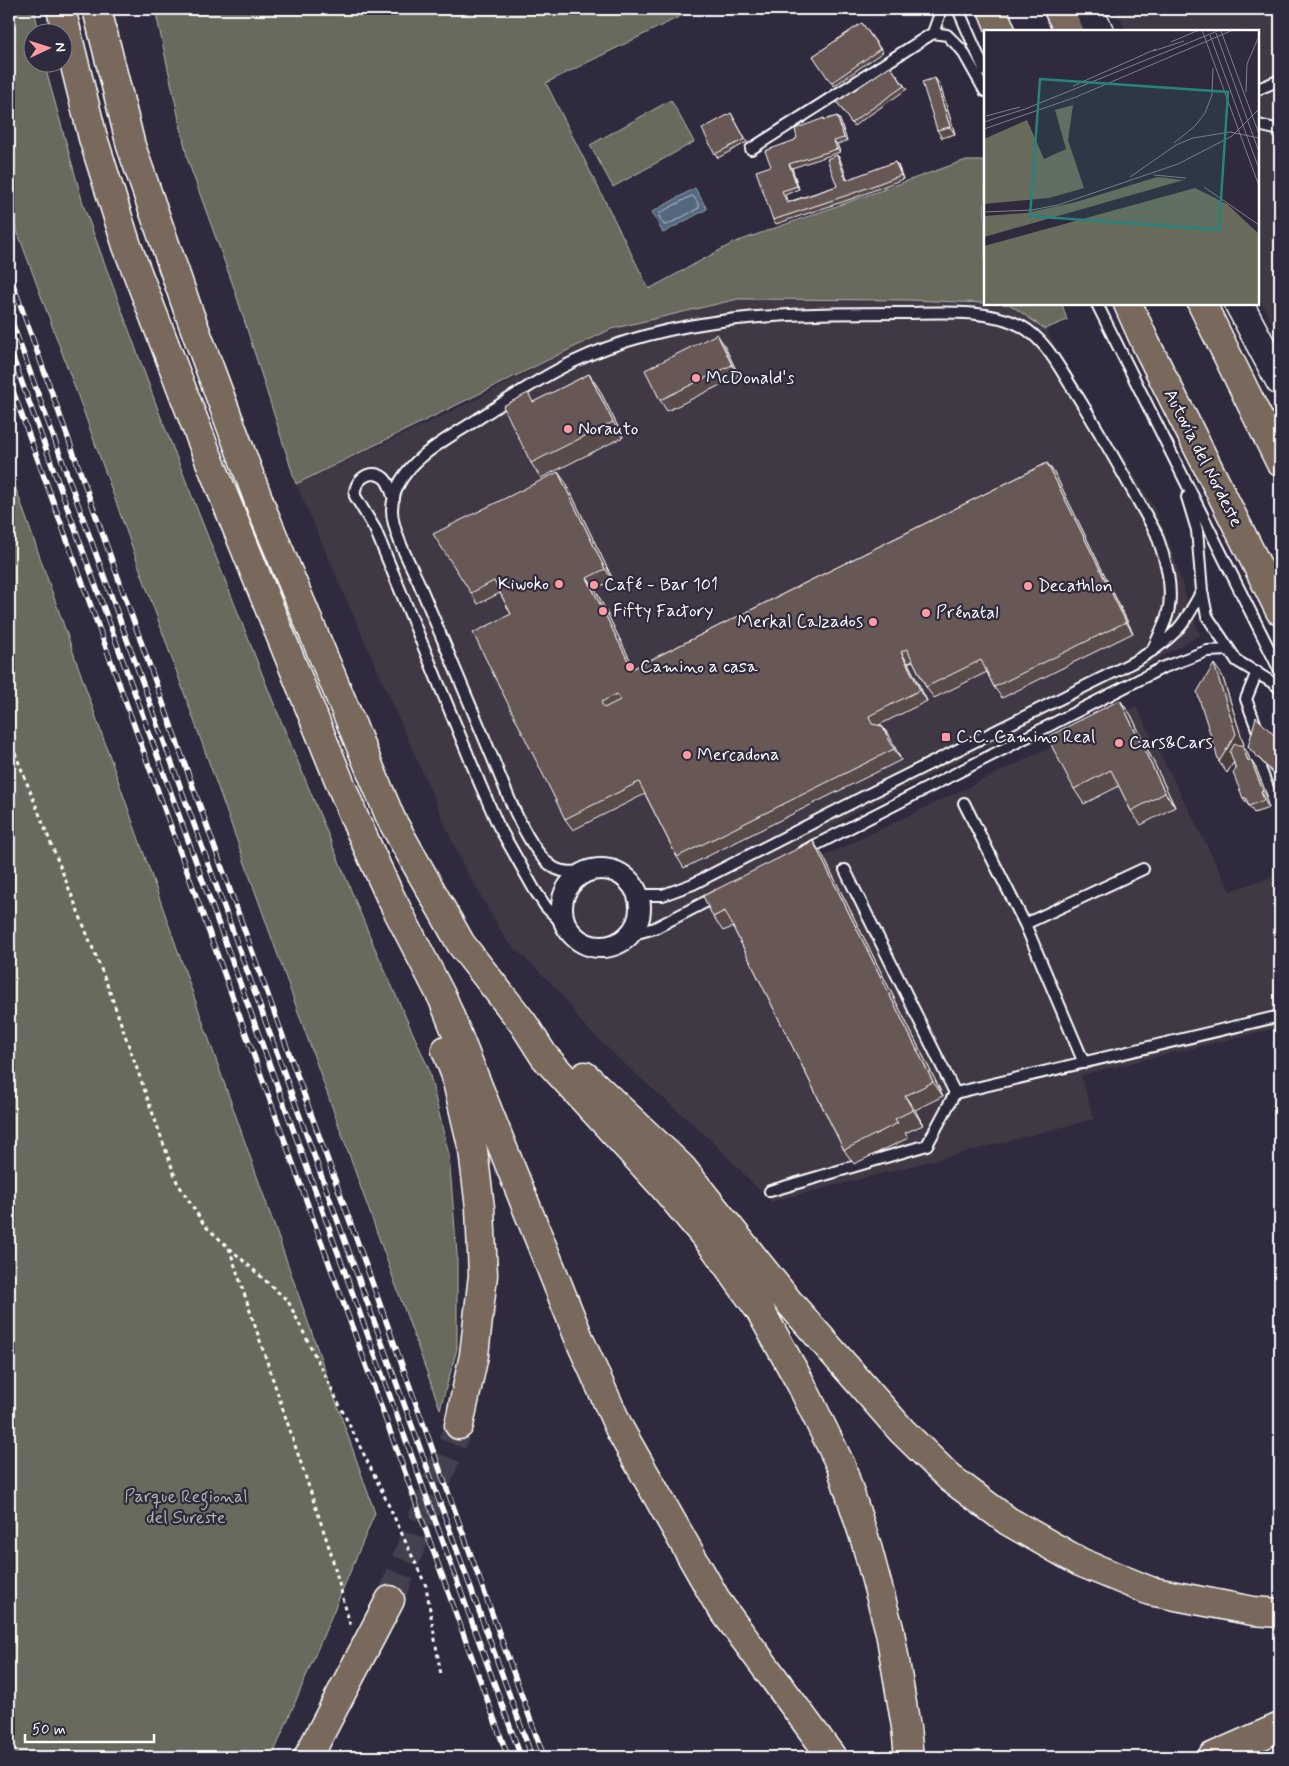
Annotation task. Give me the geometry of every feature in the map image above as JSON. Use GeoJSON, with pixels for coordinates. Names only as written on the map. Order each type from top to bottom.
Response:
{"type":"FeatureCollection","features":[{"type":"Feature","properties":{"kind":"highway"},"geometry":{"type":"LineString","coordinates":[[61,9],[93,138],[127,246],[223,493],[354,817],[390,896],[442,999],[581,1343],[620,1430],[718,1603],[832,1757]]}},
{"type":"Feature","properties":{"kind":"highway"},"geometry":{"type":"LineString","coordinates":[[97,9],[132,146],[189,312],[263,512],[387,810],[461,944],[523,1023],[544,1056],[663,1186],[715,1248],[760,1312],[801,1384],[841,1466],[866,1543],[890,1632],[906,1727],[909,1757]]}},
{"type":"Feature","properties":{"kind":"highway"},"geometry":{"type":"LineString","coordinates":[[992,9],[1001,30]]}},
{"type":"Feature","properties":{"kind":"highway"},"geometry":{"type":"LineString","coordinates":[[1058,9],[1068,30]]}},
{"type":"Feature","properties":{"kind":"highway","name":"Autovía del Nordeste"},"geometry":{"type":"LineString","coordinates":[[1128,305],[1280,611]]}},
{"type":"Feature","properties":{"kind":"highway"},"geometry":{"type":"LineString","coordinates":[[1202,305],[1280,462]]}},
{"type":"Feature","properties":{"kind":"highway"},"geometry":{"type":"LineString","coordinates":[[390,896],[455,1073],[473,1150],[480,1208],[483,1275],[474,1355],[459,1425]]}},
{"type":"Feature","properties":{"kind":"highway"},"geometry":{"type":"LineString","coordinates":[[523,1023],[556,1048],[682,1168],[794,1308],[902,1431],[950,1478],[1008,1521],[1080,1562],[1132,1584],[1150,1591],[1253,1610],[1280,1613]]}},
{"type":"Feature","properties":{"kind":"highway"},"geometry":{"type":"LineString","coordinates":[[308,1757],[390,1600]]}},
{"type":"Feature","properties":{"kind":"highway"},"geometry":{"type":"LineString","coordinates":[[1212,1757],[1280,1727]]}},
{"type":"Feature","properties":{"kind":"main road"},"geometry":{"type":"LineString","coordinates":[[1088,9],[1099,30]]}},
{"type":"Feature","properties":{"kind":"main road"},"geometry":{"type":"LineString","coordinates":[[1240,305],[1280,381]]}},
{"type":"Feature","properties":{"kind":"street"},"geometry":{"type":"LineString","coordinates":[[599,869],[617,872],[632,884],[638,895],[640,909],[637,923],[630,935],[615,944],[597,947],[585,944],[568,929],[562,916],[562,902],[566,889],[575,878],[586,871],[599,869]]}},
{"type":"Feature","properties":{"kind":"lane"},"geometry":{"type":"LineString","coordinates":[[933,33],[939,9]]}},
{"type":"Feature","properties":{"kind":"lane"},"geometry":{"type":"LineString","coordinates":[[958,9],[984,69]]}},
{"type":"Feature","properties":{"kind":"lane"},"geometry":{"type":"LineString","coordinates":[[751,149],[933,33],[947,35],[962,50],[984,89]]}},
{"type":"Feature","properties":{"kind":"lane"},"geometry":{"type":"LineString","coordinates":[[1259,88],[1280,80]]}},
{"type":"Feature","properties":{"kind":"lane"},"geometry":{"type":"LineString","coordinates":[[1259,125],[1280,130]]}},
{"type":"Feature","properties":{"kind":"lane"},"geometry":{"type":"LineString","coordinates":[[1097,305],[1280,671]]}},
{"type":"Feature","properties":{"kind":"lane"},"geometry":{"type":"LineString","coordinates":[[586,871],[570,872],[558,870],[543,859],[533,845],[508,795],[395,528],[392,512],[398,484],[430,449],[544,378],[593,354],[636,339],[670,330],[722,320],[795,314],[928,312],[973,314],[1004,319],[1020,325],[1046,347],[1087,411],[1156,533],[1164,555],[1169,596],[1168,614],[1152,652]]}},
{"type":"Feature","properties":{"kind":"lane"},"geometry":{"type":"LineString","coordinates":[[1255,333],[1276,353]]}},
{"type":"Feature","properties":{"kind":"lane"},"geometry":{"type":"LineString","coordinates":[[1177,465],[1197,530],[1202,591],[1207,616],[1237,661],[1257,672],[1280,689]]}},
{"type":"Feature","properties":{"kind":"lane"},"geometry":{"type":"LineString","coordinates":[[394,499],[389,484],[379,475],[373,474],[361,478],[354,490],[355,496],[375,529],[498,825],[546,907],[568,929]]}},
{"type":"Feature","properties":{"kind":"lane"},"geometry":{"type":"LineString","coordinates":[[638,895],[664,894],[693,884],[867,794],[1114,673],[1152,652],[1175,632],[1190,613],[1202,591]]}},
{"type":"Feature","properties":{"kind":"lane"},"geometry":{"type":"LineString","coordinates":[[794,856],[1162,668],[1207,651],[1228,650]]}},
{"type":"Feature","properties":{"kind":"lane"},"geometry":{"type":"LineString","coordinates":[[1257,672],[1246,699],[1280,786]]}},
{"type":"Feature","properties":{"kind":"lane"},"geometry":{"type":"LineString","coordinates":[[964,803],[1026,924],[1084,1063]]}},
{"type":"Feature","properties":{"kind":"lane"},"geometry":{"type":"LineString","coordinates":[[1026,924],[1143,869]]}},
{"type":"Feature","properties":{"kind":"lane"},"geometry":{"type":"LineString","coordinates":[[845,870],[955,1093]]}},
{"type":"Feature","properties":{"kind":"lane"},"geometry":{"type":"LineString","coordinates":[[630,935],[655,928],[725,892]]}},
{"type":"Feature","properties":{"kind":"lane"},"geometry":{"type":"LineString","coordinates":[[770,1191],[927,1144],[955,1093],[1280,1016]]}},
{"type":"Feature","properties":{"kind":"path"},"geometry":{"type":"LineString","coordinates":[[9,738],[107,984],[177,1182],[205,1226],[288,1301],[383,1493],[426,1586],[441,1675]]}},
{"type":"Feature","properties":{"kind":"path"},"geometry":{"type":"LineString","coordinates":[[229,1248],[330,1550],[351,1632]]}},
{"type":"Feature","properties":{"kind":"shaded area"},"geometry":{"type":"Polygon","coordinates":[[[1115,9],[1280,9],[1280,339],[1259,298],[1259,30],[1126,30],[1115,9]]]}},
{"type":"Feature","properties":{"kind":"shaded area"},"geometry":{"type":"Polygon","coordinates":[[[738,299],[909,300],[1009,305],[1045,329],[1154,507],[1173,553],[1200,635],[1127,677],[852,814],[729,902],[1136,706],[1230,891],[1280,874],[1280,1027],[1081,1075],[1094,1119],[771,1202],[712,1141],[623,1063],[583,1024],[557,989],[506,940],[462,863],[296,484],[449,413],[611,329],[738,299]]]}},
{"type":"Feature","properties":{"kind":"green space"},"geometry":{"type":"Polygon","coordinates":[[[9,9],[34,9],[37,22],[22,22],[22,72],[46,72],[84,207],[160,415],[270,694],[374,946],[428,1067],[449,1155],[457,1254],[457,1349],[440,1409],[82,407],[9,209],[9,9]]]}},
{"type":"Feature","properties":{"kind":"green space"},"geometry":{"type":"Polygon","coordinates":[[[155,9],[695,9],[546,83],[649,289],[733,243],[963,161],[984,161],[984,303],[909,300],[738,299],[611,329],[296,484],[234,288],[188,161],[155,9]]]}},
{"type":"Feature","properties":{"kind":"green space"},"geometry":{"type":"Polygon","coordinates":[[[671,100],[694,142],[613,187],[590,145],[671,100]]]}},
{"type":"Feature","properties":{"kind":"green space"},"geometry":{"type":"Polygon","coordinates":[[[1010,305],[1062,305],[1067,320],[1045,329],[1010,305]]]}},
{"type":"Feature","properties":{"kind":"green space","name":"Parque Regional del Sureste"},"geometry":{"type":"Polygon","coordinates":[[[9,469],[375,1513],[272,1757],[9,1757],[9,469]]]}},
{"type":"Feature","properties":{"kind":"water"},"geometry":{"type":"Polygon","coordinates":[[[695,188],[707,209],[663,233],[652,212],[695,188]]]}},
{"type":"Feature","properties":{"kind":"building"},"geometry":{"type":"Polygon","coordinates":[[[862,23],[880,49],[831,83],[813,56],[862,23]]]}},
{"type":"Feature","properties":{"kind":"building"},"geometry":{"type":"Polygon","coordinates":[[[890,66],[904,86],[851,123],[837,102],[890,66]]]}},
{"type":"Feature","properties":{"kind":"building"},"geometry":{"type":"Polygon","coordinates":[[[935,78],[950,127],[937,130],[922,82],[935,78]]]}},
{"type":"Feature","properties":{"kind":"building"},"geometry":{"type":"Polygon","coordinates":[[[731,113],[745,139],[715,154],[702,129],[731,113]]]}},
{"type":"Feature","properties":{"kind":"building"},"geometry":{"type":"Polygon","coordinates":[[[837,116],[844,138],[834,141],[837,149],[789,164],[797,186],[782,191],[787,203],[837,186],[827,159],[837,155],[846,180],[895,162],[901,175],[773,220],[756,171],[771,166],[765,151],[795,140],[797,138],[795,129],[824,118],[824,120],[837,116]]]}},
{"type":"Feature","properties":{"kind":"building","name":"McDonald's"},"geometry":{"type":"Polygon","coordinates":[[[717,334],[732,365],[660,400],[645,370],[717,334]]]}},
{"type":"Feature","properties":{"kind":"building","name":"Norauto"},"geometry":{"type":"Polygon","coordinates":[[[589,374],[613,422],[531,463],[503,406],[528,393],[533,402],[589,374]]]}},
{"type":"Feature","properties":{"kind":"building"},"geometry":{"type":"Polygon","coordinates":[[[1047,463],[1126,622],[994,687],[981,660],[926,687],[907,649],[901,652],[920,690],[869,716],[872,724],[882,726],[894,749],[677,857],[639,782],[565,819],[473,633],[511,614],[494,581],[471,593],[433,534],[558,472],[605,569],[587,578],[632,669],[1047,463]],[[617,694],[601,702],[604,708],[620,700],[617,694]]]}},
{"type":"Feature","properties":{"kind":"building"},"geometry":{"type":"Polygon","coordinates":[[[1214,664],[1236,734],[1219,762],[1197,692],[1214,664]]]}},
{"type":"Feature","properties":{"kind":"building"},"geometry":{"type":"Polygon","coordinates":[[[1120,700],[1165,793],[1131,811],[1111,770],[1074,789],[1047,737],[1120,700]]]}},
{"type":"Feature","properties":{"kind":"building"},"geometry":{"type":"Polygon","coordinates":[[[1256,717],[1280,741],[1280,780],[1248,747],[1256,717]]]}},
{"type":"Feature","properties":{"kind":"building"},"geometry":{"type":"Polygon","coordinates":[[[1235,743],[1242,745],[1248,761],[1251,760],[1263,791],[1261,792],[1264,800],[1249,806],[1246,798],[1243,798],[1233,773],[1236,769],[1230,752],[1235,743]]]}},
{"type":"Feature","properties":{"kind":"building"},"geometry":{"type":"Polygon","coordinates":[[[813,841],[933,1082],[905,1096],[913,1110],[895,1119],[898,1123],[844,1150],[725,911],[713,917],[703,896],[813,841]]]}},
{"type":"Feature","properties":{"kind":"tunnel"},"geometry":{"type":"LineString","coordinates":[[390,1600],[459,1425]]}},
{"type":"Feature","properties":{"kind":"railway"},"geometry":{"type":"LineString","coordinates":[[9,273],[544,1757]]}},
{"type":"Feature","properties":{"kind":"railway"},"geometry":{"type":"LineString","coordinates":[[9,314],[532,1757]]}},
{"type":"Feature","properties":{"kind":"railway"},"geometry":{"type":"LineString","coordinates":[[9,347],[521,1757]]}},
{"type":"Feature","properties":{"kind":"railway"},"geometry":{"type":"LineString","coordinates":[[9,380],[508,1757]]}},
{"type":"Feature","properties":{"kind":"place","name":"McDonald's"},"geometry":{"type":"Point","coordinates":[696,378]}},
{"type":"Feature","properties":{"kind":"place","name":"Norauto"},"geometry":{"type":"Point","coordinates":[568,429]}},
{"type":"Feature","properties":{"kind":"place","name":"Kiwoko"},"geometry":{"type":"Point","coordinates":[559,584]}},
{"type":"Feature","properties":{"kind":"place","name":"Café - Bar 101"},"geometry":{"type":"Point","coordinates":[594,585]}},
{"type":"Feature","properties":{"kind":"place","name":"Decathlon"},"geometry":{"type":"Point","coordinates":[1028,586]}},
{"type":"Feature","properties":{"kind":"place","name":"Fifty Factory"},"geometry":{"type":"Point","coordinates":[603,611]}},
{"type":"Feature","properties":{"kind":"place","name":"Prénatal"},"geometry":{"type":"Point","coordinates":[926,613]}},
{"type":"Feature","properties":{"kind":"place","name":"Merkal Calzados"},"geometry":{"type":"Point","coordinates":[873,622]}},
{"type":"Feature","properties":{"kind":"place","name":"Camino a casa"},"geometry":{"type":"Point","coordinates":[630,667]}},
{"type":"Feature","properties":{"kind":"place","name":"C.C. Camino Real"},"geometry":{"type":"Point","coordinates":[946,737]}},
{"type":"Feature","properties":{"kind":"place","name":"Cars&Cars"},"geometry":{"type":"Point","coordinates":[1119,743]}},
{"type":"Feature","properties":{"kind":"place","name":"Mercadona"},"geometry":{"type":"Point","coordinates":[687,755]}}]}
